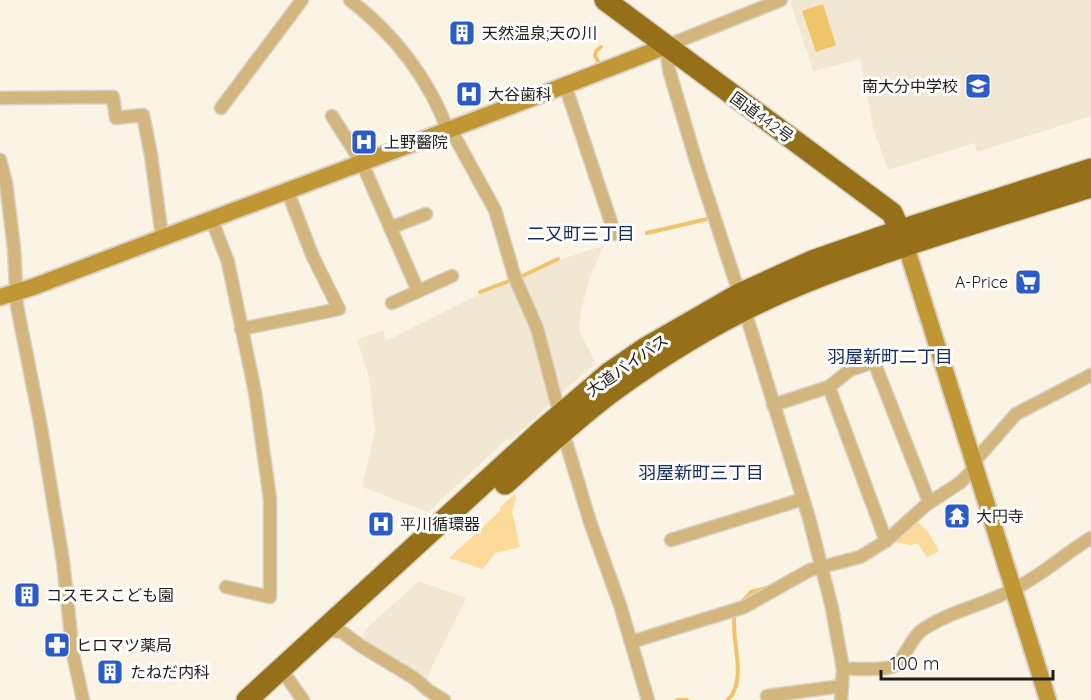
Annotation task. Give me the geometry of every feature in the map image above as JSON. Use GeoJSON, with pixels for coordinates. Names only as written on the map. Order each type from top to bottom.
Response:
{"type":"FeatureCollection","features":[{"type":"Feature","properties":{"kind":"highway","name":"国道442号"},"geometry":{"type":"LineString","coordinates":[[604,0],[892,213],[903,238]]}},
{"type":"Feature","properties":{"kind":"highway","name":"大道バイパス"},"geometry":{"type":"LineString","coordinates":[[903,238],[1091,169]]}},
{"type":"Feature","properties":{"kind":"highway","name":"大道バイパス"},"geometry":{"type":"LineString","coordinates":[[247,700],[285,674],[571,416],[615,390],[742,303],[812,261],[1091,187]]}},
{"type":"Feature","properties":{"kind":"highway","name":"大道バイパス"},"geometry":{"type":"LineString","coordinates":[[267,700],[285,674]]}},
{"type":"Feature","properties":{"kind":"street"},"geometry":{"type":"LineString","coordinates":[[221,108],[302,0]]}},
{"type":"Feature","properties":{"kind":"street"},"geometry":{"type":"LineString","coordinates":[[350,0],[371,16],[398,45],[427,87],[449,131],[495,210],[515,278],[537,328],[557,404],[571,416]]}},
{"type":"Feature","properties":{"kind":"street"},"geometry":{"type":"LineString","coordinates":[[8,295],[449,131],[781,0]]}},
{"type":"Feature","properties":{"kind":"street"},"geometry":{"type":"LineString","coordinates":[[666,46],[669,70],[696,162],[803,499],[822,567],[843,669],[841,700]]}},
{"type":"Feature","properties":{"kind":"street"},"geometry":{"type":"LineString","coordinates":[[565,85],[615,234]]}},
{"type":"Feature","properties":{"kind":"street"},"geometry":{"type":"LineString","coordinates":[[0,98],[113,97],[116,118],[143,115],[162,237]]}},
{"type":"Feature","properties":{"kind":"street"},"geometry":{"type":"LineString","coordinates":[[332,116],[362,163],[418,291]]}},
{"type":"Feature","properties":{"kind":"street"},"geometry":{"type":"LineString","coordinates":[[0,160],[6,183],[14,248],[8,295],[40,422],[63,561],[73,654],[83,700]]}},
{"type":"Feature","properties":{"kind":"street"},"geometry":{"type":"LineString","coordinates":[[241,329],[339,309],[313,256],[286,190]]}},
{"type":"Feature","properties":{"kind":"street"},"geometry":{"type":"LineString","coordinates":[[390,228],[426,214]]}},
{"type":"Feature","properties":{"kind":"street"},"geometry":{"type":"LineString","coordinates":[[211,218],[228,262],[255,392],[270,499],[270,597],[226,586]]}},
{"type":"Feature","properties":{"kind":"street"},"geometry":{"type":"LineString","coordinates":[[903,238],[1048,700]]}},
{"type":"Feature","properties":{"kind":"street"},"geometry":{"type":"LineString","coordinates":[[392,303],[452,276]]}},
{"type":"Feature","properties":{"kind":"street"},"geometry":{"type":"LineString","coordinates":[[773,405],[829,387],[850,370],[874,362],[929,502]]}},
{"type":"Feature","properties":{"kind":"street"},"geometry":{"type":"LineString","coordinates":[[631,642],[744,607],[810,570],[860,556],[886,540],[929,502],[961,482],[1016,414],[1091,375]]}},
{"type":"Feature","properties":{"kind":"street"},"geometry":{"type":"LineString","coordinates":[[829,387],[886,540]]}},
{"type":"Feature","properties":{"kind":"street"},"geometry":{"type":"LineString","coordinates":[[551,433],[566,442],[590,522],[620,605],[648,700]]}},
{"type":"Feature","properties":{"kind":"street"},"geometry":{"type":"LineString","coordinates":[[671,540],[803,499]]}},
{"type":"Feature","properties":{"kind":"street"},"geometry":{"type":"LineString","coordinates":[[843,669],[891,668],[898,664],[919,632],[947,616],[992,600],[1042,574],[1091,537]]}},
{"type":"Feature","properties":{"kind":"street"},"geometry":{"type":"LineString","coordinates":[[334,631],[414,678],[444,700]]}},
{"type":"Feature","properties":{"kind":"street"},"geometry":{"type":"LineString","coordinates":[[285,674],[303,700]]}},
{"type":"Feature","properties":{"kind":"street"},"geometry":{"type":"LineString","coordinates":[[766,696],[842,686]]}},
{"type":"Feature","properties":{"kind":"shaded area","name":"南大分中学校"},"geometry":{"type":"Polygon","coordinates":[[[1091,0],[1091,116],[977,152],[975,143],[888,170],[873,128],[860,59],[813,71],[790,1],[1091,0]]]}},
{"type":"Feature","properties":{"kind":"shaded area"},"geometry":{"type":"Polygon","coordinates":[[[823,4],[836,45],[816,52],[802,11],[823,4]]]}},
{"type":"Feature","properties":{"kind":"shaded area"},"geometry":{"type":"Polygon","coordinates":[[[604,245],[589,280],[581,311],[579,331],[596,363],[558,396],[518,280],[560,260],[604,245]]]}},
{"type":"Feature","properties":{"kind":"shaded area"},"geometry":{"type":"Polygon","coordinates":[[[514,282],[535,329],[554,400],[510,441],[507,439],[428,512],[362,487],[375,431],[369,377],[357,340],[383,330],[386,341],[478,295],[514,282]]]}},
{"type":"Feature","properties":{"kind":"shaded area"},"geometry":{"type":"Polygon","coordinates":[[[515,494],[516,499],[512,511],[520,547],[495,553],[483,569],[449,558],[500,511],[500,507],[515,494]]]}},
{"type":"Feature","properties":{"kind":"shaded area"},"geometry":{"type":"Polygon","coordinates":[[[917,521],[928,532],[939,551],[927,557],[918,544],[909,545],[896,542],[917,521]]]}},
{"type":"Feature","properties":{"kind":"shaded area"},"geometry":{"type":"Polygon","coordinates":[[[419,581],[466,598],[429,673],[428,680],[363,642],[365,630],[419,581]]]}},
{"type":"Feature","properties":{"kind":"waterway"},"geometry":{"type":"LineString","coordinates":[[599,63],[595,56],[596,51],[601,47]]}},
{"type":"Feature","properties":{"kind":"waterway"},"geometry":{"type":"LineString","coordinates":[[647,233],[707,219]]}},
{"type":"Feature","properties":{"kind":"waterway"},"geometry":{"type":"LineString","coordinates":[[518,278],[558,259]]}},
{"type":"Feature","properties":{"kind":"waterway"},"geometry":{"type":"LineString","coordinates":[[480,292],[512,280]]}},
{"type":"Feature","properties":{"kind":"waterway"},"geometry":{"type":"LineString","coordinates":[[739,605],[751,592],[770,587]]}},
{"type":"Feature","properties":{"kind":"waterway"},"geometry":{"type":"LineString","coordinates":[[728,700],[734,691],[738,669],[734,634],[735,612]]}},
{"type":"Feature","properties":{"kind":"waterway"},"geometry":{"type":"LineString","coordinates":[[677,700],[687,700]]}},
{"type":"Feature","properties":{"kind":"place","name":"天然温泉;天の川"},"geometry":{"type":"Point","coordinates":[462,33]}},
{"type":"Feature","properties":{"kind":"place","name":"南大分中学校"},"geometry":{"type":"Point","coordinates":[978,86]}},
{"type":"Feature","properties":{"kind":"place","name":"大谷歯科"},"geometry":{"type":"Point","coordinates":[469,94]}},
{"type":"Feature","properties":{"kind":"place","name":"上野醫院"},"geometry":{"type":"Point","coordinates":[364,142]}},
{"type":"Feature","properties":{"kind":"place","name":"A-Price"},"geometry":{"type":"Point","coordinates":[1028,282]}},
{"type":"Feature","properties":{"kind":"place","name":"大円寺"},"geometry":{"type":"Point","coordinates":[957,516]}},
{"type":"Feature","properties":{"kind":"place","name":"平川循環器"},"geometry":{"type":"Point","coordinates":[381,524]}},
{"type":"Feature","properties":{"kind":"place","name":"コスモスこども園"},"geometry":{"type":"Point","coordinates":[27,595]}},
{"type":"Feature","properties":{"kind":"place","name":"ヒロマツ薬局"},"geometry":{"type":"Point","coordinates":[57,645]}},
{"type":"Feature","properties":{"kind":"place","name":"たねだ内科"},"geometry":{"type":"Point","coordinates":[110,672]}},
{"type":"Feature","properties":{"kind":"district","name":"二又町三丁目"},"geometry":{"type":"Point","coordinates":[581,233]}},
{"type":"Feature","properties":{"kind":"district","name":"羽屋新町二丁目"},"geometry":{"type":"Point","coordinates":[890,356]}},
{"type":"Feature","properties":{"kind":"district","name":"羽屋新町三丁目"},"geometry":{"type":"Point","coordinates":[701,472]}}]}
